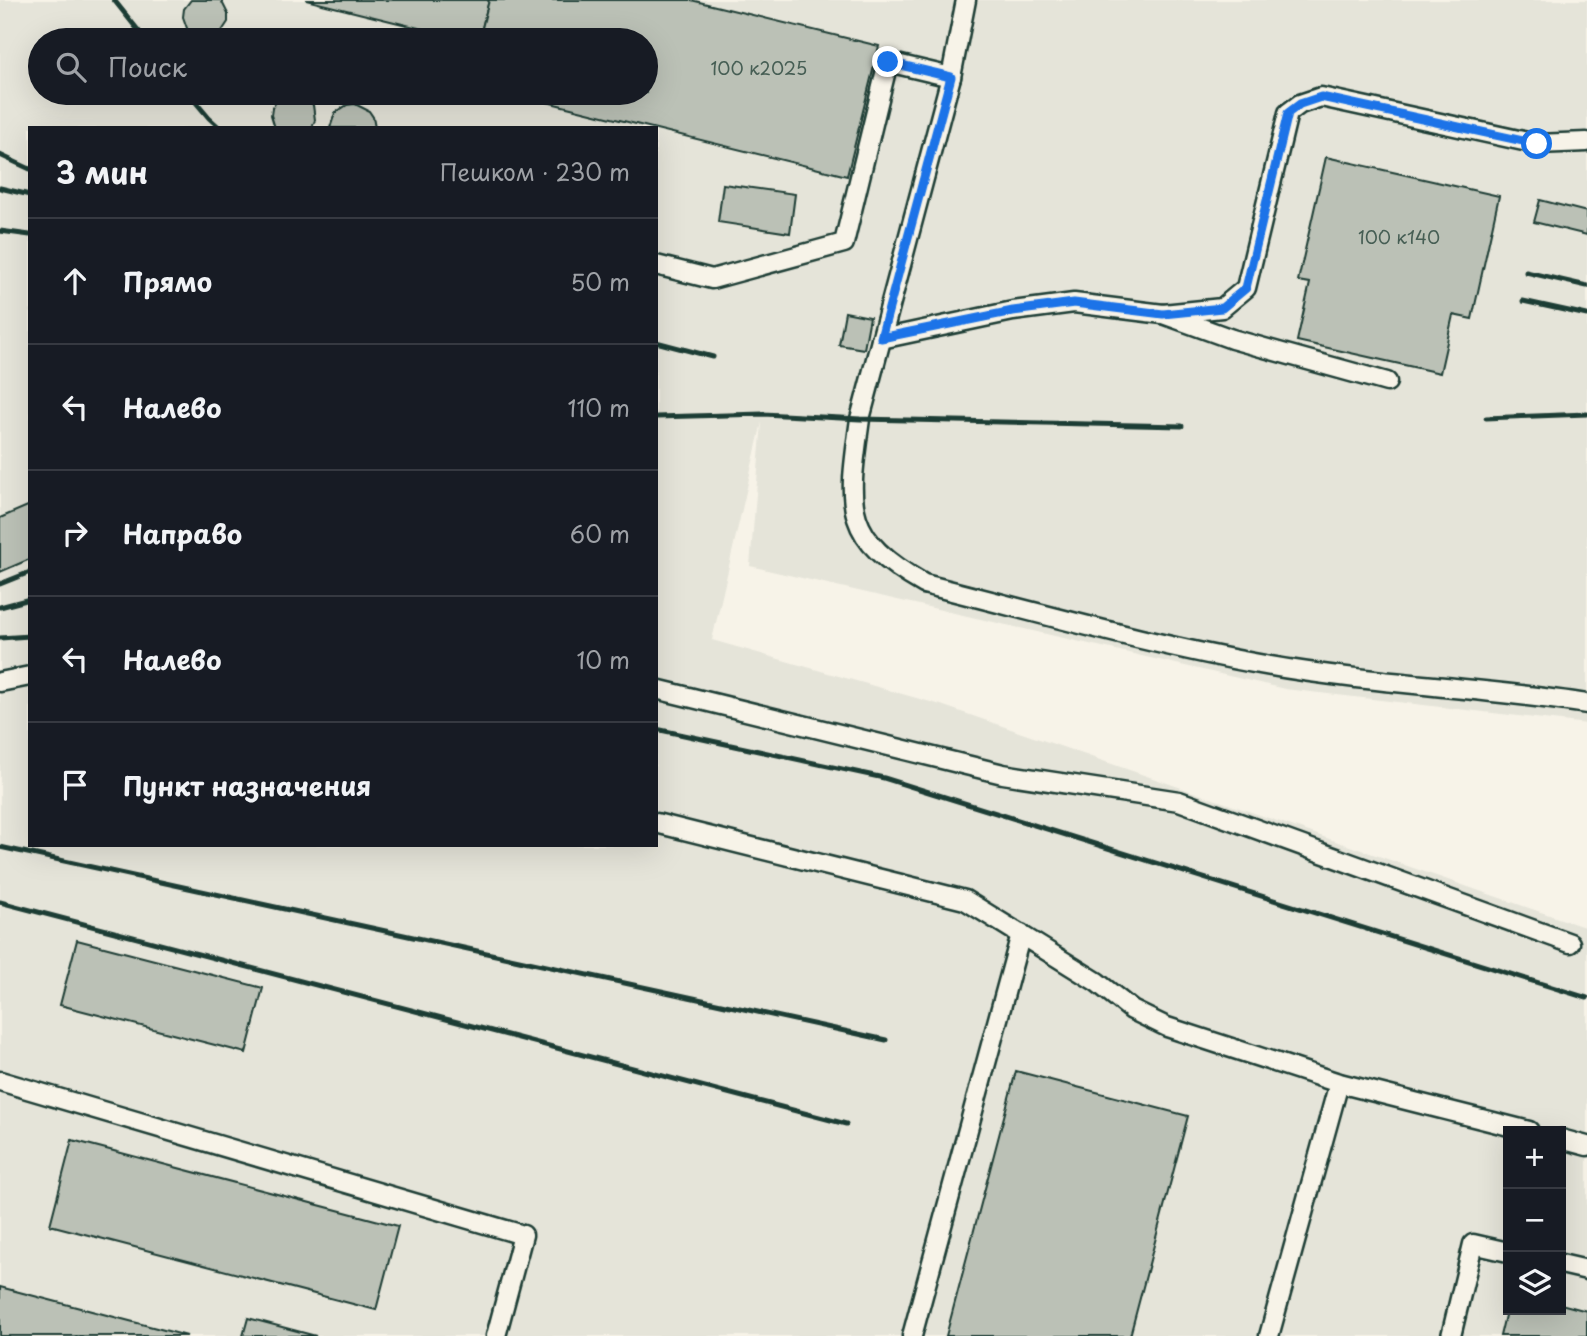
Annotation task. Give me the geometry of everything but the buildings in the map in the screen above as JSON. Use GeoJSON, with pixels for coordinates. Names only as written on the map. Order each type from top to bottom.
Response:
{"type":"FeatureCollection","features":[{"type":"Feature","properties":{"kind":"lane"},"geometry":{"type":"LineString","coordinates":[[967,0],[951,77],[860,419],[853,474],[853,502],[859,527],[874,550],[895,567],[924,584],[1129,635],[1264,665],[1337,676],[1536,696],[1587,704]]}},
{"type":"Feature","properties":{"kind":"lane"},"geometry":{"type":"LineString","coordinates":[[658,266],[712,279],[844,243],[888,62],[951,77]]}},
{"type":"Feature","properties":{"kind":"lane"},"geometry":{"type":"LineString","coordinates":[[881,338],[1013,311],[1074,303],[1163,314],[1222,308],[1246,288],[1288,113],[1300,104],[1321,97],[1537,144],[1587,142]]}},
{"type":"Feature","properties":{"kind":"lane"},"geometry":{"type":"LineString","coordinates":[[1163,314],[1232,339],[1387,382]]}},
{"type":"Feature","properties":{"kind":"lane"},"geometry":{"type":"LineString","coordinates":[[0,682],[28,676]]}},
{"type":"Feature","properties":{"kind":"lane"},"geometry":{"type":"LineString","coordinates":[[658,689],[1003,774],[1179,801],[1570,943]]}},
{"type":"Feature","properties":{"kind":"lane"},"geometry":{"type":"LineString","coordinates":[[658,823],[965,900],[1097,982],[1132,1010],[1167,1027],[1339,1083],[1509,1126]]}},
{"type":"Feature","properties":{"kind":"lane"},"geometry":{"type":"LineString","coordinates":[[912,1336],[1021,934]]}},
{"type":"Feature","properties":{"kind":"lane"},"geometry":{"type":"LineString","coordinates":[[0,1081],[523,1235],[496,1336]]}},
{"type":"Feature","properties":{"kind":"lane"},"geometry":{"type":"LineString","coordinates":[[1269,1336],[1339,1083]]}},
{"type":"Feature","properties":{"kind":"lane"},"geometry":{"type":"LineString","coordinates":[[1566,1140],[1587,1146]]}},
{"type":"Feature","properties":{"kind":"lane"},"geometry":{"type":"LineString","coordinates":[[1451,1336],[1473,1244],[1503,1251]]}},
{"type":"Feature","properties":{"kind":"lane"},"geometry":{"type":"LineString","coordinates":[[1566,1265],[1587,1270]]}},
{"type":"Feature","properties":{"kind":"shaded area"},"geometry":{"type":"Polygon","coordinates":[[[0,0],[1587,0],[1587,724],[1285,689],[750,566],[762,422],[712,640],[941,705],[1587,928],[1587,1336],[0,1336],[0,0]]]}},
{"type":"Feature","properties":{"kind":"railway"},"geometry":{"type":"LineString","coordinates":[[114,0],[136,28]]}},
{"type":"Feature","properties":{"kind":"railway"},"geometry":{"type":"LineString","coordinates":[[198,105],[218,126]]}},
{"type":"Feature","properties":{"kind":"railway"},"geometry":{"type":"LineString","coordinates":[[0,155],[28,168]]}},
{"type":"Feature","properties":{"kind":"railway"},"geometry":{"type":"LineString","coordinates":[[0,188],[28,195]]}},
{"type":"Feature","properties":{"kind":"railway"},"geometry":{"type":"LineString","coordinates":[[0,231],[28,235]]}},
{"type":"Feature","properties":{"kind":"railway"},"geometry":{"type":"LineString","coordinates":[[1526,272],[1587,286]]}},
{"type":"Feature","properties":{"kind":"railway"},"geometry":{"type":"LineString","coordinates":[[1523,301],[1587,315]]}},
{"type":"Feature","properties":{"kind":"railway"},"geometry":{"type":"LineString","coordinates":[[658,343],[713,357]]}},
{"type":"Feature","properties":{"kind":"railway"},"geometry":{"type":"LineString","coordinates":[[658,417],[763,414],[860,419],[1182,426]]}},
{"type":"Feature","properties":{"kind":"railway"},"geometry":{"type":"LineString","coordinates":[[1486,418],[1587,414]]}},
{"type":"Feature","properties":{"kind":"railway"},"geometry":{"type":"LineString","coordinates":[[0,584],[28,573]]}},
{"type":"Feature","properties":{"kind":"railway"},"geometry":{"type":"LineString","coordinates":[[0,607],[28,600]]}},
{"type":"Feature","properties":{"kind":"railway"},"geometry":{"type":"LineString","coordinates":[[0,638],[28,636]]}},
{"type":"Feature","properties":{"kind":"railway"},"geometry":{"type":"LineString","coordinates":[[658,729],[884,778],[1587,998]]}},
{"type":"Feature","properties":{"kind":"railway"},"geometry":{"type":"LineString","coordinates":[[0,847],[886,1040]]}},
{"type":"Feature","properties":{"kind":"railway"},"geometry":{"type":"LineString","coordinates":[[0,902],[846,1124]]}},
{"type":"Feature","properties":{"kind":"route"},"geometry":{"type":"LineString","coordinates":[[888,62],[951,77],[881,338],[1013,311],[1074,303],[1163,314],[1222,308],[1246,288],[1288,113],[1300,104],[1321,97],[1537,144]]}}]}
